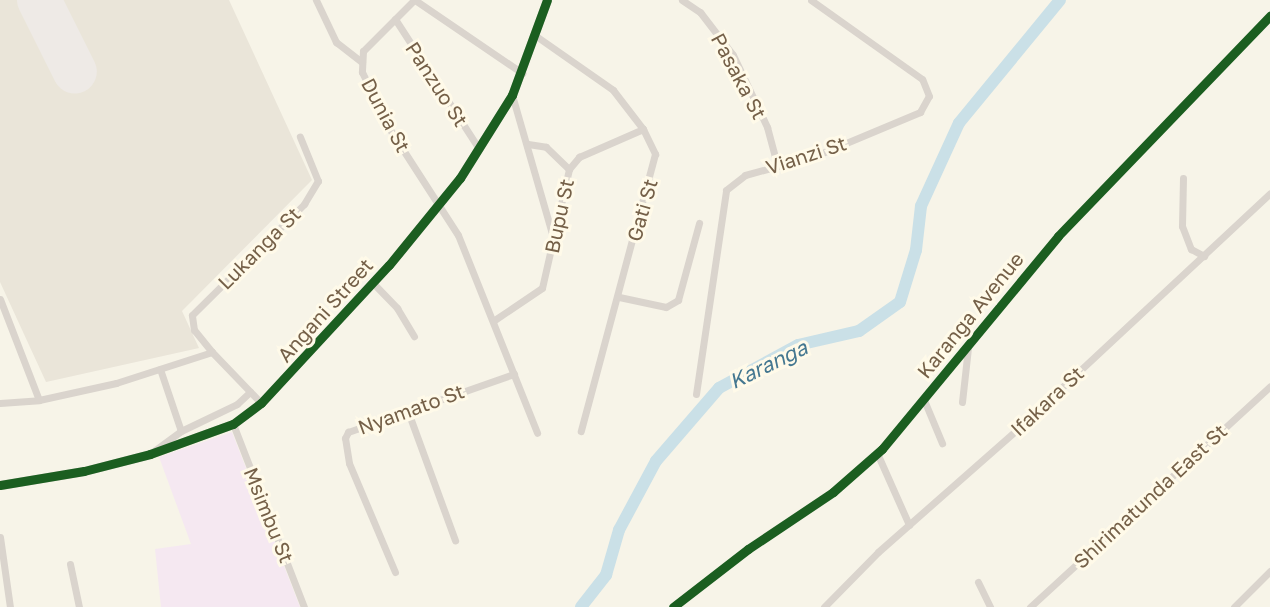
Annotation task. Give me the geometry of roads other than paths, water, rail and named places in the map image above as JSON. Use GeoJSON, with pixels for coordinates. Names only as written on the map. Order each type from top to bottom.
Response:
{"type":"FeatureCollection","features":[{"type":"Feature","properties":{"kind":"street"},"geometry":{"type":"LineString","coordinates":[[316,0],[336,42],[362,62]]}},
{"type":"Feature","properties":{"kind":"street","name":"Dunia St"},"geometry":{"type":"LineString","coordinates":[[415,0],[363,51],[362,62],[367,84],[388,128],[440,205]]}},
{"type":"Feature","properties":{"kind":"street","name":"Panzuo St"},"geometry":{"type":"LineString","coordinates":[[415,0],[522,73]]}},
{"type":"Feature","properties":{"kind":"street","name":"Angani Street"},"geometry":{"type":"LineString","coordinates":[[0,485],[84,471],[150,454],[233,424],[261,403],[373,283],[440,205],[479,149],[512,95],[536,36],[547,0]]}},
{"type":"Feature","properties":{"kind":"street","name":"Pasaka St"},"geometry":{"type":"LineString","coordinates":[[682,0],[700,12],[733,55],[767,127],[777,165]]}},
{"type":"Feature","properties":{"kind":"street","name":"Vianzi St"},"geometry":{"type":"LineString","coordinates":[[696,394],[726,190],[745,175],[815,156],[920,112],[929,96],[922,79],[811,0]]}},
{"type":"Feature","properties":{"kind":"street","name":"Karanga Avenue"},"geometry":{"type":"LineString","coordinates":[[673,607],[748,549],[832,492],[878,453],[968,348],[1058,236],[1270,16]]}},
{"type":"Feature","properties":{"kind":"street","name":"Panzuo St"},"geometry":{"type":"LineString","coordinates":[[395,19],[479,149]]}},
{"type":"Feature","properties":{"kind":"street","name":"Gati St"},"geometry":{"type":"LineString","coordinates":[[536,36],[613,90],[643,129],[655,154],[655,165],[582,430]]}},
{"type":"Feature","properties":{"kind":"street"},"geometry":{"type":"LineString","coordinates":[[512,95],[554,240]]}},
{"type":"Feature","properties":{"kind":"street","name":"Bupu St"},"geometry":{"type":"LineString","coordinates":[[493,321],[542,288],[569,169],[579,157],[643,129]]}},
{"type":"Feature","properties":{"kind":"street","name":"Lukanga St"},"geometry":{"type":"LineString","coordinates":[[212,352],[194,330],[192,315],[304,204],[318,182],[300,137]]}},
{"type":"Feature","properties":{"kind":"street"},"geometry":{"type":"LineString","coordinates":[[528,144],[546,147],[569,169]]}},
{"type":"Feature","properties":{"kind":"street"},"geometry":{"type":"LineString","coordinates":[[1183,178],[1182,226],[1191,249],[1204,256]]}},
{"type":"Feature","properties":{"kind":"street","name":"Ifakara St"},"geometry":{"type":"LineString","coordinates":[[824,607],[909,525],[1270,193]]}},
{"type":"Feature","properties":{"kind":"street"},"geometry":{"type":"LineString","coordinates":[[440,205],[458,236],[537,433]]}},
{"type":"Feature","properties":{"kind":"street"},"geometry":{"type":"LineString","coordinates":[[619,297],[666,307],[678,300],[699,223]]}},
{"type":"Feature","properties":{"kind":"street"},"geometry":{"type":"LineString","coordinates":[[373,283],[397,308],[414,336]]}},
{"type":"Feature","properties":{"kind":"street"},"geometry":{"type":"LineString","coordinates":[[0,299],[39,400]]}},
{"type":"Feature","properties":{"kind":"street"},"geometry":{"type":"LineString","coordinates":[[962,402],[968,348]]}},
{"type":"Feature","properties":{"kind":"street"},"geometry":{"type":"LineString","coordinates":[[0,403],[39,400],[160,369],[212,352],[261,403]]}},
{"type":"Feature","properties":{"kind":"street"},"geometry":{"type":"LineString","coordinates":[[160,369],[181,431]]}},
{"type":"Feature","properties":{"kind":"street","name":"Nyamato St"},"geometry":{"type":"LineString","coordinates":[[395,572],[349,462],[345,438],[348,432],[407,408],[514,374]]}},
{"type":"Feature","properties":{"kind":"street","name":"Shirimatunda East St"},"geometry":{"type":"LineString","coordinates":[[1030,607],[1270,386]]}},
{"type":"Feature","properties":{"kind":"street"},"geometry":{"type":"LineString","coordinates":[[150,454],[181,431],[237,404],[250,392]]}},
{"type":"Feature","properties":{"kind":"street"},"geometry":{"type":"LineString","coordinates":[[924,400],[942,443]]}},
{"type":"Feature","properties":{"kind":"street"},"geometry":{"type":"LineString","coordinates":[[407,408],[455,540]]}},
{"type":"Feature","properties":{"kind":"street","name":"Msimbu St"},"geometry":{"type":"LineString","coordinates":[[233,424],[304,607]]}},
{"type":"Feature","properties":{"kind":"street"},"geometry":{"type":"LineString","coordinates":[[878,453],[909,525]]}},
{"type":"Feature","properties":{"kind":"street"},"geometry":{"type":"LineString","coordinates":[[0,537],[10,607]]}},
{"type":"Feature","properties":{"kind":"street"},"geometry":{"type":"LineString","coordinates":[[70,564],[79,607]]}},
{"type":"Feature","properties":{"kind":"street"},"geometry":{"type":"LineString","coordinates":[[1234,607],[1270,571]]}},
{"type":"Feature","properties":{"kind":"street"},"geometry":{"type":"LineString","coordinates":[[978,582],[990,607]]}},
{"type":"Feature","properties":{"kind":"waterway","name":"Karanga"},"geometry":{"type":"LineString","coordinates":[[581,607],[606,575],[619,530],[656,461],[719,388],[798,345],[859,331],[900,302],[916,250],[921,206],[959,123],[1060,0]]}}]}
